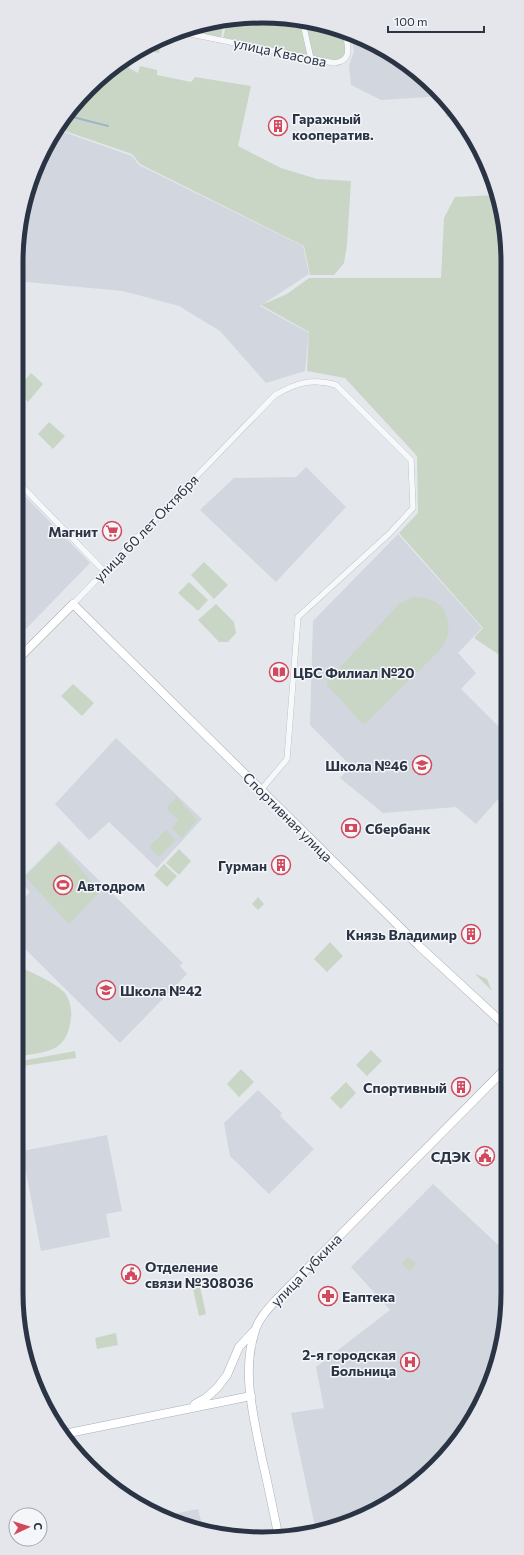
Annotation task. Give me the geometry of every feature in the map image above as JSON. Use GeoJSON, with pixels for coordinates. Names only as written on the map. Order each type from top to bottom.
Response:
{"type":"FeatureCollection","features":[{"type":"Feature","properties":{"kind":"street"},"geometry":{"type":"LineString","coordinates":[[304,27],[311,59]]}},
{"type":"Feature","properties":{"kind":"street","name":"улица Квасова"},"geometry":{"type":"LineString","coordinates":[[191,34],[334,63],[341,62],[348,54],[346,38]]}},
{"type":"Feature","properties":{"kind":"street","name":"улица 60 лет Октября"},"geometry":{"type":"LineString","coordinates":[[23,654],[275,395],[293,385],[313,382],[325,382],[336,386],[411,460],[413,508],[390,533],[298,617],[287,759],[261,790]]}},
{"type":"Feature","properties":{"kind":"street"},"geometry":{"type":"LineString","coordinates":[[23,487],[104,571]]}},
{"type":"Feature","properties":{"kind":"street","name":"Спортивная улица"},"geometry":{"type":"LineString","coordinates":[[73,604],[418,945],[501,1021]]}},
{"type":"Feature","properties":{"kind":"street","name":"улица Губкина"},"geometry":{"type":"LineString","coordinates":[[277,1531],[251,1396],[249,1367],[255,1330],[275,1301],[501,1073]]}},
{"type":"Feature","properties":{"kind":"street"},"geometry":{"type":"LineString","coordinates":[[187,1409],[206,1398],[217,1388],[227,1376],[239,1348],[255,1330]]}},
{"type":"Feature","properties":{"kind":"street"},"geometry":{"type":"LineString","coordinates":[[68,1433],[251,1396]]}},
{"type":"Feature","properties":{"kind":"shaded area"},"geometry":{"type":"Polygon","coordinates":[[[352,41],[395,63],[420,82],[435,97],[381,100],[351,85],[349,66],[354,51],[352,41]]]}},
{"type":"Feature","properties":{"kind":"shaded area"},"geometry":{"type":"Polygon","coordinates":[[[445,108],[451,116],[446,117],[445,108]]]}},
{"type":"Feature","properties":{"kind":"shaded area"},"geometry":{"type":"Polygon","coordinates":[[[62,131],[132,156],[139,165],[303,246],[309,274],[260,306],[309,333],[305,371],[266,383],[220,331],[179,306],[123,291],[23,282],[25,231],[31,200],[41,171],[62,131]]]}},
{"type":"Feature","properties":{"kind":"shaded area"},"geometry":{"type":"Polygon","coordinates":[[[306,467],[346,507],[276,582],[200,510],[234,478],[296,477],[306,467]]]}},
{"type":"Feature","properties":{"kind":"shaded area"},"geometry":{"type":"Polygon","coordinates":[[[23,494],[90,563],[23,632],[23,494]]]}},
{"type":"Feature","properties":{"kind":"shaded area"},"geometry":{"type":"Polygon","coordinates":[[[398,534],[482,628],[458,653],[476,673],[461,689],[501,729],[501,796],[476,824],[456,807],[383,813],[340,778],[351,766],[310,725],[313,621],[398,534]]]}},
{"type":"Feature","properties":{"kind":"shaded area"},"geometry":{"type":"Polygon","coordinates":[[[116,738],[202,819],[157,868],[109,822],[89,840],[55,804],[116,738]]]}},
{"type":"Feature","properties":{"kind":"shaded area"},"geometry":{"type":"Polygon","coordinates":[[[59,841],[183,963],[180,966],[187,974],[120,1043],[23,947],[23,899],[30,892],[23,885],[23,877],[59,841]]]}},
{"type":"Feature","properties":{"kind":"shaded area"},"geometry":{"type":"Polygon","coordinates":[[[258,1090],[282,1113],[280,1116],[314,1149],[269,1194],[230,1156],[224,1123],[258,1090]]]}},
{"type":"Feature","properties":{"kind":"shaded area"},"geometry":{"type":"Polygon","coordinates":[[[107,1135],[122,1211],[106,1214],[110,1237],[41,1251],[23,1151],[107,1135]]]}},
{"type":"Feature","properties":{"kind":"shaded area","name":"2-я городская Больница"},"geometry":{"type":"Polygon","coordinates":[[[433,1184],[501,1247],[499,1324],[493,1355],[483,1384],[461,1426],[442,1451],[420,1473],[382,1500],[353,1514],[315,1526],[291,1413],[324,1408],[316,1367],[390,1310],[351,1267],[433,1184]]]}},
{"type":"Feature","properties":{"kind":"shaded area"},"geometry":{"type":"Polygon","coordinates":[[[198,1509],[202,1524],[185,1519],[172,1514],[198,1509]]]}},
{"type":"Feature","properties":{"kind":"green space"},"geometry":{"type":"Polygon","coordinates":[[[262,23],[303,27],[309,56],[223,39],[226,26],[231,25],[262,23]]]}},
{"type":"Feature","properties":{"kind":"green space"},"geometry":{"type":"Polygon","coordinates":[[[223,27],[221,38],[205,35],[204,30],[223,27]]]}},
{"type":"Feature","properties":{"kind":"green space"},"geometry":{"type":"Polygon","coordinates":[[[306,27],[324,31],[345,38],[347,46],[345,57],[333,61],[312,57],[306,27]]]}},
{"type":"Feature","properties":{"kind":"green space"},"geometry":{"type":"Polygon","coordinates":[[[160,46],[159,53],[150,51],[160,46]]]}},
{"type":"Feature","properties":{"kind":"green space"},"geometry":{"type":"Polygon","coordinates":[[[125,66],[138,73],[140,66],[157,70],[157,75],[191,82],[195,77],[251,86],[238,146],[281,168],[317,179],[351,181],[347,245],[344,263],[334,275],[310,275],[304,246],[140,164],[132,154],[62,130],[82,104],[104,82],[125,66]]]}},
{"type":"Feature","properties":{"kind":"green space"},"geometry":{"type":"Polygon","coordinates":[[[491,195],[499,231],[501,262],[501,654],[498,654],[474,638],[483,628],[399,533],[418,513],[417,456],[345,378],[307,371],[309,332],[261,305],[287,294],[309,278],[441,278],[444,218],[455,197],[491,195]]]}},
{"type":"Feature","properties":{"kind":"green space"},"geometry":{"type":"Polygon","coordinates":[[[31,373],[43,384],[28,402],[23,397],[23,382],[31,373]]]}},
{"type":"Feature","properties":{"kind":"green space"},"geometry":{"type":"Polygon","coordinates":[[[49,422],[65,436],[53,449],[38,434],[49,422]]]}},
{"type":"Feature","properties":{"kind":"green space"},"geometry":{"type":"Polygon","coordinates":[[[204,562],[228,585],[214,599],[191,575],[204,562]]]}},
{"type":"Feature","properties":{"kind":"green space"},"geometry":{"type":"Polygon","coordinates":[[[189,582],[208,600],[198,611],[178,593],[189,582]]]}},
{"type":"Feature","properties":{"kind":"green space"},"geometry":{"type":"Polygon","coordinates":[[[412,597],[431,600],[442,607],[448,625],[447,638],[441,649],[366,723],[362,723],[327,685],[327,681],[399,604],[412,597]]]}},
{"type":"Feature","properties":{"kind":"green space"},"geometry":{"type":"Polygon","coordinates":[[[216,604],[234,622],[236,633],[228,642],[219,642],[198,620],[216,604]]]}},
{"type":"Feature","properties":{"kind":"green space"},"geometry":{"type":"Polygon","coordinates":[[[73,684],[94,703],[82,716],[61,696],[73,684]]]}},
{"type":"Feature","properties":{"kind":"green space"},"geometry":{"type":"Polygon","coordinates":[[[177,797],[197,820],[182,838],[172,829],[178,820],[166,808],[177,797]]]}},
{"type":"Feature","properties":{"kind":"green space"},"geometry":{"type":"Polygon","coordinates":[[[166,830],[176,840],[159,857],[149,847],[166,830]]]}},
{"type":"Feature","properties":{"kind":"green space","name":"Автодром"},"geometry":{"type":"Polygon","coordinates":[[[59,843],[100,892],[69,924],[25,877],[59,843]]]}},
{"type":"Feature","properties":{"kind":"green space"},"geometry":{"type":"Polygon","coordinates":[[[179,849],[191,861],[179,875],[166,863],[179,849]]]}},
{"type":"Feature","properties":{"kind":"green space"},"geometry":{"type":"Polygon","coordinates":[[[164,864],[177,876],[167,887],[154,875],[164,864]]]}},
{"type":"Feature","properties":{"kind":"green space"},"geometry":{"type":"Polygon","coordinates":[[[258,897],[264,904],[258,910],[252,904],[258,897]]]}},
{"type":"Feature","properties":{"kind":"green space"},"geometry":{"type":"Polygon","coordinates":[[[330,942],[343,956],[327,972],[314,959],[330,942]]]}},
{"type":"Feature","properties":{"kind":"green space"},"geometry":{"type":"Polygon","coordinates":[[[23,968],[48,980],[64,992],[71,1008],[69,1030],[65,1038],[60,1045],[46,1052],[23,1056],[23,968]]]}},
{"type":"Feature","properties":{"kind":"green space"},"geometry":{"type":"Polygon","coordinates":[[[476,975],[487,979],[492,991],[476,975]]]}},
{"type":"Feature","properties":{"kind":"green space"},"geometry":{"type":"Polygon","coordinates":[[[371,1050],[382,1061],[367,1076],[356,1065],[371,1050]]]}},
{"type":"Feature","properties":{"kind":"green space"},"geometry":{"type":"Polygon","coordinates":[[[75,1051],[76,1058],[23,1066],[23,1061],[75,1051]]]}},
{"type":"Feature","properties":{"kind":"green space"},"geometry":{"type":"Polygon","coordinates":[[[241,1069],[254,1082],[239,1097],[227,1084],[241,1069]]]}},
{"type":"Feature","properties":{"kind":"green space"},"geometry":{"type":"Polygon","coordinates":[[[346,1082],[356,1093],[341,1109],[330,1098],[346,1082]]]}},
{"type":"Feature","properties":{"kind":"green space"},"geometry":{"type":"Polygon","coordinates":[[[408,1257],[416,1264],[410,1271],[402,1264],[408,1257]]]}},
{"type":"Feature","properties":{"kind":"green space"},"geometry":{"type":"Polygon","coordinates":[[[200,1287],[206,1314],[199,1316],[193,1289],[200,1287]]]}},
{"type":"Feature","properties":{"kind":"green space"},"geometry":{"type":"Polygon","coordinates":[[[116,1333],[118,1345],[97,1349],[95,1338],[116,1333]]]}},
{"type":"Feature","properties":{"kind":"waterway"},"geometry":{"type":"LineString","coordinates":[[72,117],[108,126]]}},
{"type":"Feature","properties":{"kind":"place","name":"Гаражный кооператив."},"geometry":{"type":"Point","coordinates":[278,126]}},
{"type":"Feature","properties":{"kind":"place","name":"Магнит"},"geometry":{"type":"Point","coordinates":[112,531]}},
{"type":"Feature","properties":{"kind":"place","name":"ЦБС Филиал №20"},"geometry":{"type":"Point","coordinates":[279,672]}},
{"type":"Feature","properties":{"kind":"place","name":"Школа №46"},"geometry":{"type":"Point","coordinates":[422,765]}},
{"type":"Feature","properties":{"kind":"place","name":"Сбербанк"},"geometry":{"type":"Point","coordinates":[351,828]}},
{"type":"Feature","properties":{"kind":"place","name":"Гурман"},"geometry":{"type":"Point","coordinates":[281,865]}},
{"type":"Feature","properties":{"kind":"place","name":"Автодром"},"geometry":{"type":"Point","coordinates":[63,885]}},
{"type":"Feature","properties":{"kind":"place","name":"Князь Владимир"},"geometry":{"type":"Point","coordinates":[471,934]}},
{"type":"Feature","properties":{"kind":"place","name":"Школа №42"},"geometry":{"type":"Point","coordinates":[106,990]}},
{"type":"Feature","properties":{"kind":"place","name":"Спортивный"},"geometry":{"type":"Point","coordinates":[461,1087]}},
{"type":"Feature","properties":{"kind":"place","name":"СДЭК"},"geometry":{"type":"Point","coordinates":[485,1156]}},
{"type":"Feature","properties":{"kind":"place","name":"Отделение связи №308036"},"geometry":{"type":"Point","coordinates":[131,1274]}},
{"type":"Feature","properties":{"kind":"place","name":"Еаптека"},"geometry":{"type":"Point","coordinates":[328,1296]}},
{"type":"Feature","properties":{"kind":"place","name":"2-я городская Больница"},"geometry":{"type":"Point","coordinates":[410,1362]}}]}
